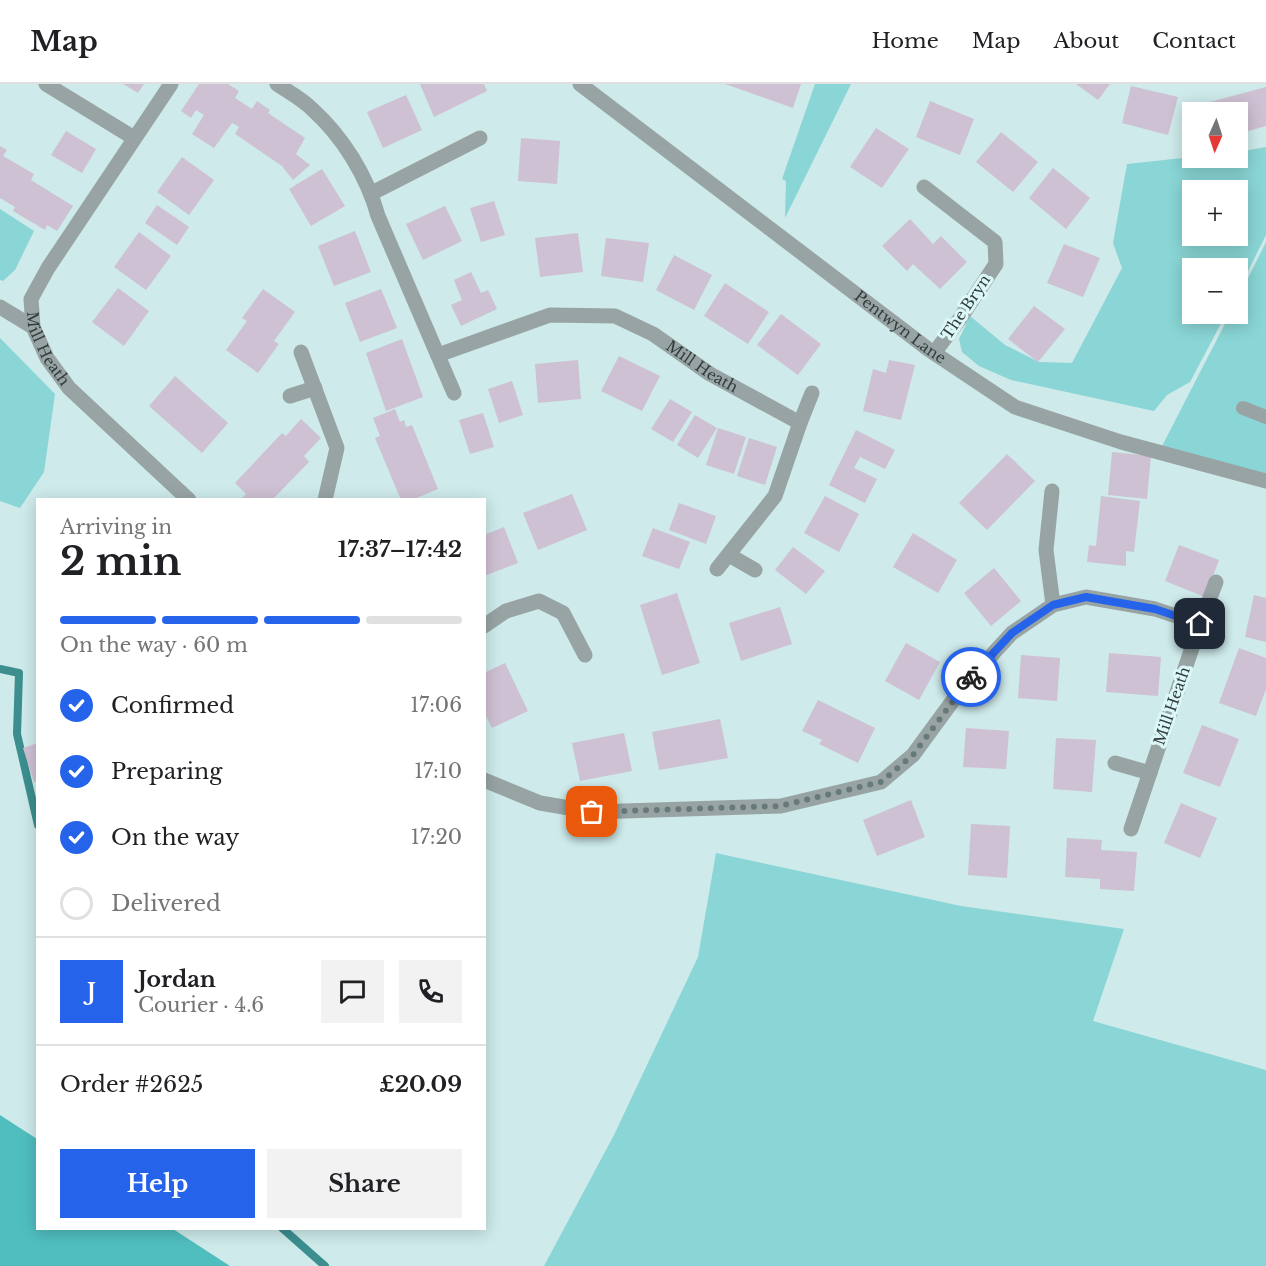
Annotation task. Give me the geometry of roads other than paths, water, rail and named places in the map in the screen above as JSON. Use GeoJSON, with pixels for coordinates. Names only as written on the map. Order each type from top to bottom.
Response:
{"type":"FeatureCollection","features":[{"type":"Feature","properties":{"kind":"street"},"geometry":{"type":"LineString","coordinates":[[46,84],[134,138]]}},
{"type":"Feature","properties":{"kind":"street","name":"Mill Heath"},"geometry":{"type":"LineString","coordinates":[[171,84],[48,268],[31,299],[33,327],[47,358],[69,388],[187,498]]}},
{"type":"Feature","properties":{"kind":"street"},"geometry":{"type":"LineString","coordinates":[[277,84],[310,108],[339,136],[372,193],[378,216],[454,393]]}},
{"type":"Feature","properties":{"kind":"street","name":"Pentwyn Lane"},"geometry":{"type":"LineString","coordinates":[[580,84],[934,353],[1015,406],[1121,442],[1266,481]]}},
{"type":"Feature","properties":{"kind":"street"},"geometry":{"type":"LineString","coordinates":[[372,193],[480,138]]}},
{"type":"Feature","properties":{"kind":"street","name":"The Bryn"},"geometry":{"type":"LineString","coordinates":[[924,187],[995,242],[996,264],[934,353]]}},
{"type":"Feature","properties":{"kind":"street"},"geometry":{"type":"LineString","coordinates":[[0,307],[33,327]]}},
{"type":"Feature","properties":{"kind":"street","name":"Mill Heath"},"geometry":{"type":"LineString","coordinates":[[438,355],[550,315],[615,316],[653,334],[710,375],[800,423]]}},
{"type":"Feature","properties":{"kind":"street"},"geometry":{"type":"LineString","coordinates":[[301,352],[337,448],[325,498]]}},
{"type":"Feature","properties":{"kind":"street"},"geometry":{"type":"LineString","coordinates":[[290,396],[315,388]]}},
{"type":"Feature","properties":{"kind":"street"},"geometry":{"type":"LineString","coordinates":[[717,569],[775,496],[812,393]]}},
{"type":"Feature","properties":{"kind":"street"},"geometry":{"type":"LineString","coordinates":[[1052,491],[1046,550],[1053,605]]}},
{"type":"Feature","properties":{"kind":"street"},"geometry":{"type":"LineString","coordinates":[[729,555],[755,570]]}},
{"type":"Feature","properties":{"kind":"street","name":"Mill Heath"},"geometry":{"type":"LineString","coordinates":[[1131,829],[1216,582]]}},
{"type":"Feature","properties":{"kind":"street"},"geometry":{"type":"LineString","coordinates":[[486,781],[540,803],[592,812],[780,806],[881,782],[913,755],[965,684],[1012,633],[1053,605],[1086,597],[1155,609],[1200,624]]}},
{"type":"Feature","properties":{"kind":"street"},"geometry":{"type":"LineString","coordinates":[[486,625],[506,611],[539,601],[563,613],[585,655]]}},
{"type":"Feature","properties":{"kind":"street"},"geometry":{"type":"LineString","coordinates":[[1115,763],[1150,773]]}},
{"type":"Feature","properties":{"kind":"lane"},"geometry":{"type":"LineString","coordinates":[[1244,408],[1266,417]]}},
{"type":"Feature","properties":{"kind":"waterway"},"geometry":{"type":"LineString","coordinates":[[0,669],[19,673],[17,734],[36,816]]}},
{"type":"Feature","properties":{"kind":"waterway"},"geometry":{"type":"LineString","coordinates":[[284,1230],[325,1266]]}}]}
